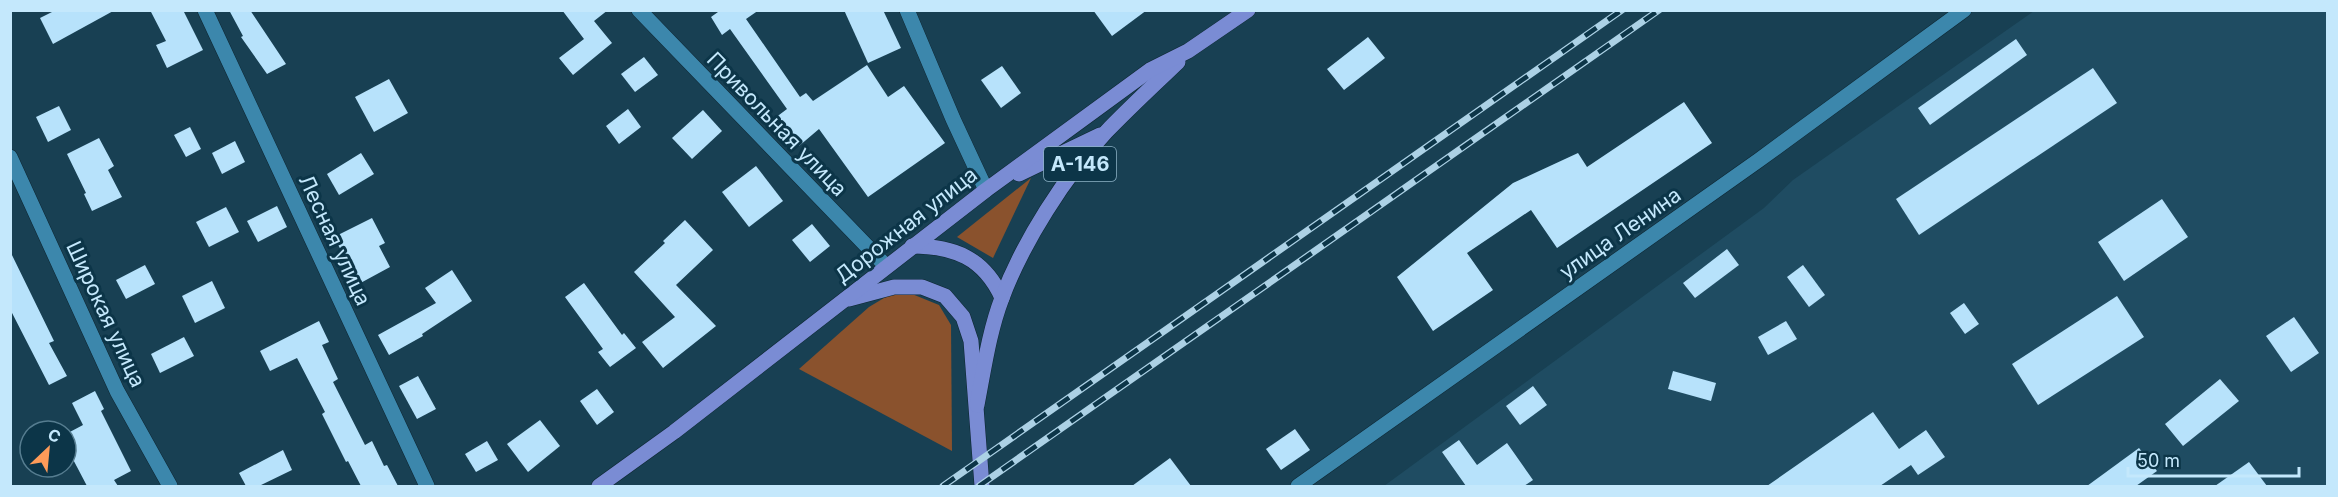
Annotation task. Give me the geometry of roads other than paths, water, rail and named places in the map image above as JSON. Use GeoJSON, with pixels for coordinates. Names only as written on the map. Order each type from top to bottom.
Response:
{"type":"FeatureCollection","features":[{"type":"Feature","properties":{"kind":"main road","name":"Дорожная улица"},"geometry":{"type":"LineString","coordinates":[[600,486],[674,432],[885,266],[986,190],[1150,70],[1188,51],[1248,10]]}},
{"type":"Feature","properties":{"kind":"main road","name":"А-146"},"geometry":{"type":"LineString","coordinates":[[982,486],[977,405],[988,348],[1002,298],[1033,234],[1070,177],[1105,133],[1188,51]]}},
{"type":"Feature","properties":{"kind":"main road"},"geometry":{"type":"LineString","coordinates":[[986,190],[1105,133]]}},
{"type":"Feature","properties":{"kind":"main road"},"geometry":{"type":"LineString","coordinates":[[912,246],[935,246],[959,252],[979,265],[995,282],[1002,298]]}},
{"type":"Feature","properties":{"kind":"main road"},"geometry":{"type":"LineString","coordinates":[[843,300],[894,287],[922,287],[945,296],[963,317],[971,341],[977,405]]}},
{"type":"Feature","properties":{"kind":"street","name":"Лесная улица"},"geometry":{"type":"LineString","coordinates":[[205,10],[428,486]]}},
{"type":"Feature","properties":{"kind":"street","name":"Привольная улица"},"geometry":{"type":"LineString","coordinates":[[639,10],[885,266]]}},
{"type":"Feature","properties":{"kind":"street"},"geometry":{"type":"LineString","coordinates":[[907,10],[986,190]]}},
{"type":"Feature","properties":{"kind":"street","name":"улица Ленина"},"geometry":{"type":"LineString","coordinates":[[1298,486],[1760,160],[1964,10]]}},
{"type":"Feature","properties":{"kind":"street","name":"Широкая улица"},"geometry":{"type":"LineString","coordinates":[[10,157],[117,391],[170,486]]}},
{"type":"Feature","properties":{"kind":"railway"},"geometry":{"type":"LineString","coordinates":[[943,486],[1622,10]]}},
{"type":"Feature","properties":{"kind":"railway"},"geometry":{"type":"LineString","coordinates":[[979,486],[1659,10]]}}]}
